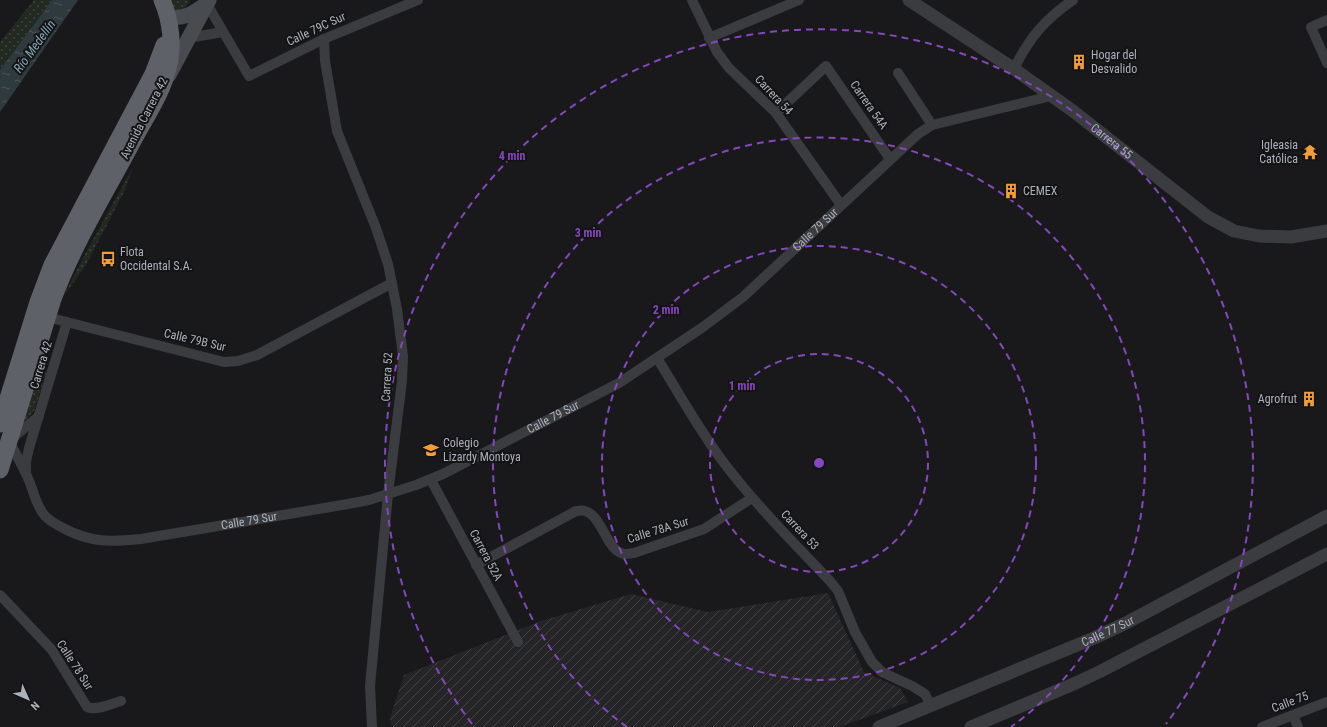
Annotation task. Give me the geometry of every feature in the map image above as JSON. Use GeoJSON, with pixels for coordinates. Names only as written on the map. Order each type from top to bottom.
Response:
{"type":"FeatureCollection","features":[{"type":"Feature","properties":{"kind":"highway"},"geometry":{"type":"LineString","coordinates":[[162,0],[168,17]]}},
{"type":"Feature","properties":{"kind":"highway","name":"Avenida Carrera 42"},"geometry":{"type":"LineString","coordinates":[[0,470],[4,441],[25,390],[42,335],[58,319],[53,299],[68,261],[164,84],[171,55],[171,38],[168,17]]}},
{"type":"Feature","properties":{"kind":"highway","name":"Avenida Carrera 42"},"geometry":{"type":"LineString","coordinates":[[0,424],[44,284],[52,265],[153,74],[164,48],[168,17]]}},
{"type":"Feature","properties":{"kind":"highway"},"geometry":{"type":"LineString","coordinates":[[25,390],[48,354],[58,319]]}},
{"type":"Feature","properties":{"kind":"highway"},"geometry":{"type":"LineString","coordinates":[[14,377],[42,335]]}},
{"type":"Feature","properties":{"kind":"main road"},"geometry":{"type":"LineString","coordinates":[[168,17],[176,18],[188,16],[208,2]]}},
{"type":"Feature","properties":{"kind":"main road"},"geometry":{"type":"LineString","coordinates":[[164,84],[208,2]]}},
{"type":"Feature","properties":{"kind":"street","name":"Calle 79C Sur"},"geometry":{"type":"LineString","coordinates":[[222,32],[248,76],[324,39],[418,0]]}},
{"type":"Feature","properties":{"kind":"street","name":"Carrera 54"},"geometry":{"type":"LineString","coordinates":[[692,0],[717,52],[729,68],[776,112],[841,205]]}},
{"type":"Feature","properties":{"kind":"street"},"geometry":{"type":"LineString","coordinates":[[709,38],[799,0]]}},
{"type":"Feature","properties":{"kind":"street","name":"Carrera 55"},"geometry":{"type":"LineString","coordinates":[[909,0],[1014,68],[1073,111],[1208,217],[1234,230],[1259,236],[1291,237],[1327,231]]}},
{"type":"Feature","properties":{"kind":"street"},"geometry":{"type":"LineString","coordinates":[[1014,68],[1038,29],[1055,13],[1073,0]]}},
{"type":"Feature","properties":{"kind":"street"},"geometry":{"type":"LineString","coordinates":[[188,38],[222,32],[208,2]]}},
{"type":"Feature","properties":{"kind":"street"},"geometry":{"type":"LineString","coordinates":[[1327,20],[1311,27],[1327,63]]}},
{"type":"Feature","properties":{"kind":"street","name":"Carrera 52"},"geometry":{"type":"LineString","coordinates":[[324,39],[325,61],[337,131],[376,228],[388,264],[397,309],[403,362],[388,494],[370,686],[372,727]]}},
{"type":"Feature","properties":{"kind":"street","name":"Carrera 54A"},"geometry":{"type":"LineString","coordinates":[[776,112],[826,66],[890,159]]}},
{"type":"Feature","properties":{"kind":"street"},"geometry":{"type":"LineString","coordinates":[[898,72],[932,125]]}},
{"type":"Feature","properties":{"kind":"street","name":"Calle 79 Sur"},"geometry":{"type":"LineString","coordinates":[[4,441],[26,474],[39,505],[46,516],[56,525],[77,536],[102,541],[141,539],[348,504],[388,494],[431,480],[458,468],[607,391],[703,327],[743,297],[890,159],[918,134],[932,125],[1051,96]]}},
{"type":"Feature","properties":{"kind":"street","name":"Calle 79B Sur"},"geometry":{"type":"LineString","coordinates":[[58,319],[224,362],[238,361],[257,355],[392,283]]}},
{"type":"Feature","properties":{"kind":"street","name":"Carrera 42"},"geometry":{"type":"LineString","coordinates":[[26,474],[27,455],[39,416],[58,319]]}},
{"type":"Feature","properties":{"kind":"street","name":"Carrera 53"},"geometry":{"type":"LineString","coordinates":[[657,358],[710,443],[752,498],[838,591],[855,632],[872,662],[882,672],[912,686],[925,694],[931,706]]}},
{"type":"Feature","properties":{"kind":"street"},"geometry":{"type":"LineString","coordinates":[[4,441],[39,416]]}},
{"type":"Feature","properties":{"kind":"street","name":"Carrera 52A"},"geometry":{"type":"LineString","coordinates":[[431,480],[518,642]]}},
{"type":"Feature","properties":{"kind":"street","name":"Calle 78A Sur"},"geometry":{"type":"LineString","coordinates":[[476,565],[576,510],[585,511],[593,515],[612,545],[617,551],[625,554],[634,553],[704,529],[752,498]]}},
{"type":"Feature","properties":{"kind":"street","name":"Calle 77 Sur"},"geometry":{"type":"LineString","coordinates":[[879,727],[1069,649],[1118,627],[1327,516]]}},
{"type":"Feature","properties":{"kind":"street"},"geometry":{"type":"LineString","coordinates":[[973,727],[1101,671],[1327,554]]}},
{"type":"Feature","properties":{"kind":"street","name":"Calle 78 Sur"},"geometry":{"type":"LineString","coordinates":[[0,595],[52,650],[87,707],[97,708],[121,701]]}},
{"type":"Feature","properties":{"kind":"street","name":"Calle 75"},"geometry":{"type":"LineString","coordinates":[[1262,727],[1327,702]]}},
{"type":"Feature","properties":{"kind":"street"},"geometry":{"type":"LineString","coordinates":[[1293,715],[1298,727]]}},
{"type":"Feature","properties":{"kind":"shaded area"},"geometry":{"type":"Polygon","coordinates":[[[34,0],[52,0],[0,70],[0,42],[34,0]]]}},
{"type":"Feature","properties":{"kind":"shaded area"},"geometry":{"type":"Polygon","coordinates":[[[171,0],[190,0],[183,12],[175,13],[171,0]]]}},
{"type":"Feature","properties":{"kind":"shaded area"},"geometry":{"type":"Polygon","coordinates":[[[133,167],[125,190],[86,265],[63,297],[85,254],[133,167]]]}},
{"type":"Feature","properties":{"kind":"shaded area"},"geometry":{"type":"Polygon","coordinates":[[[48,368],[34,411],[23,423],[34,386],[48,368]]]}},
{"type":"Feature","properties":{"kind":"shaded area"},"geometry":{"type":"Polygon","coordinates":[[[828,593],[864,672],[900,688],[908,702],[840,727],[391,727],[390,718],[404,675],[541,621],[631,594],[708,612],[828,593]]]}},
{"type":"Feature","properties":{"kind":"water","name":"Río Medellín"},"geometry":{"type":"Polygon","coordinates":[[[52,0],[78,0],[0,112],[0,70],[52,0]]]}},
{"type":"Feature","properties":{"kind":"place","name":"Hogar del Desvalido"},"geometry":{"type":"Point","coordinates":[1079,62]}},
{"type":"Feature","properties":{"kind":"place","name":"Igleasia Católica"},"geometry":{"type":"Point","coordinates":[1310,152]}},
{"type":"Feature","properties":{"kind":"place","name":"CEMEX"},"geometry":{"type":"Point","coordinates":[1011,191]}},
{"type":"Feature","properties":{"kind":"place","name":"Flota Occidental S.A."},"geometry":{"type":"Point","coordinates":[108,259]}},
{"type":"Feature","properties":{"kind":"place","name":"Agrofrut"},"geometry":{"type":"Point","coordinates":[1309,399]}},
{"type":"Feature","properties":{"kind":"place","name":"Colegio Lizardy Montoya"},"geometry":{"type":"Point","coordinates":[431,450]}}]}
